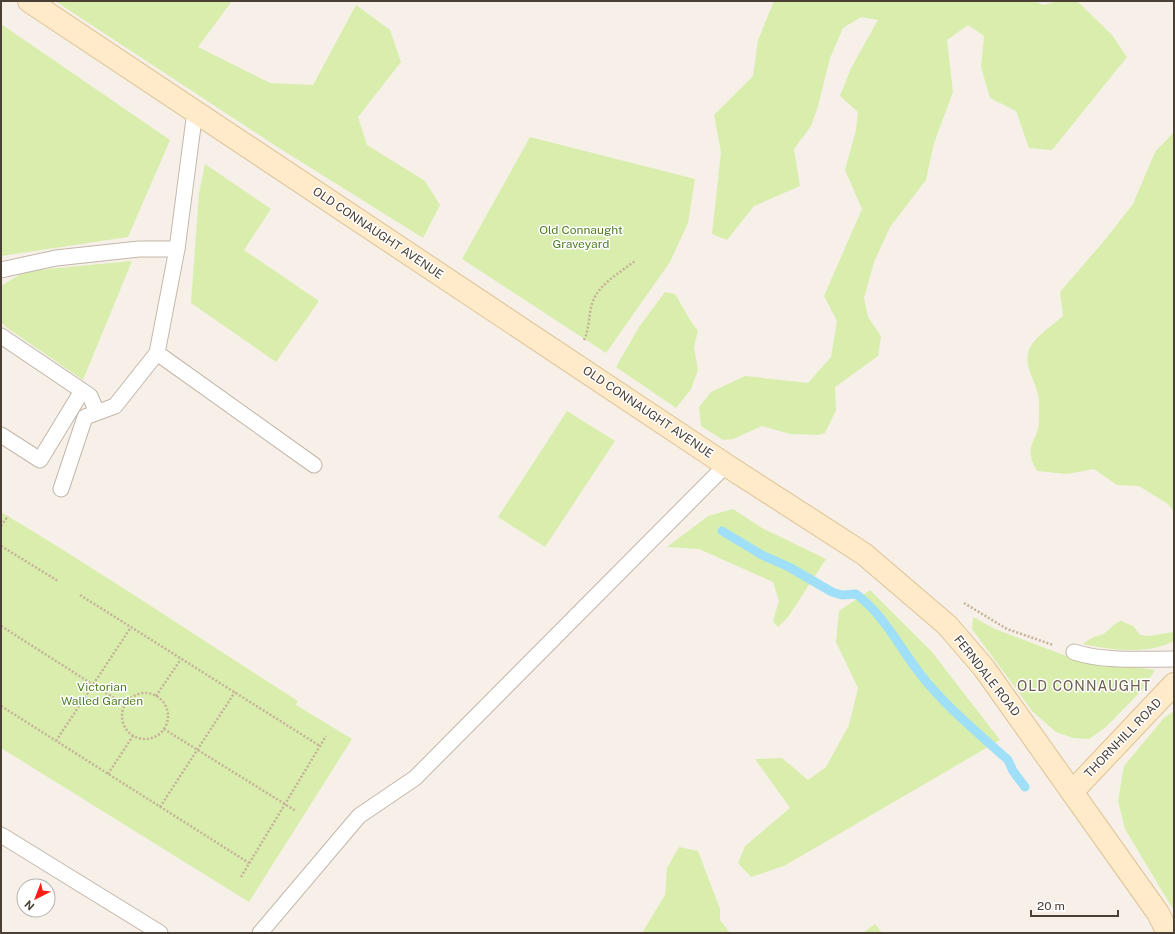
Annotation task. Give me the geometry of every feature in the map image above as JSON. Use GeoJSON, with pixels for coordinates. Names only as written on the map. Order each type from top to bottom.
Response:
{"type":"FeatureCollection","features":[{"type":"Feature","properties":{"kind":"street","name":"OLD CONNAUGHT AVENUE"},"geometry":{"type":"LineString","coordinates":[[29,1],[572,361],[726,465]]}},
{"type":"Feature","properties":{"kind":"street","name":"FERNDALE ROAD"},"geometry":{"type":"LineString","coordinates":[[726,465],[864,554],[947,625],[984,668],[1158,913],[1168,933]]}},
{"type":"Feature","properties":{"kind":"street","name":"THORNHILL ROAD"},"geometry":{"type":"LineString","coordinates":[[1072,792],[1174,684]]}},
{"type":"Feature","properties":{"kind":"lane"},"geometry":{"type":"LineString","coordinates":[[61,489],[85,417],[115,406],[157,352],[177,249],[195,111]]}},
{"type":"Feature","properties":{"kind":"lane"},"geometry":{"type":"LineString","coordinates":[[1,270],[56,258],[139,249],[177,249]]}},
{"type":"Feature","properties":{"kind":"lane"},"geometry":{"type":"LineString","coordinates":[[1,336],[90,396],[97,412]]}},
{"type":"Feature","properties":{"kind":"lane"},"geometry":{"type":"LineString","coordinates":[[157,352],[314,465]]}},
{"type":"Feature","properties":{"kind":"lane"},"geometry":{"type":"LineString","coordinates":[[1,435],[40,460],[82,391]]}},
{"type":"Feature","properties":{"kind":"lane"},"geometry":{"type":"LineString","coordinates":[[260,933],[359,816],[415,778],[726,465]]}},
{"type":"Feature","properties":{"kind":"lane"},"geometry":{"type":"LineString","coordinates":[[1074,652],[1083,655],[1127,659],[1174,659]]}},
{"type":"Feature","properties":{"kind":"lane"},"geometry":{"type":"LineString","coordinates":[[1,835],[160,933]]}},
{"type":"Feature","properties":{"kind":"path"},"geometry":{"type":"LineString","coordinates":[[572,361],[587,333],[593,301],[600,288],[635,261]]}},
{"type":"Feature","properties":{"kind":"path"},"geometry":{"type":"LineString","coordinates":[[1,526],[8,516]]}},
{"type":"Feature","properties":{"kind":"path"},"geometry":{"type":"LineString","coordinates":[[1,546],[58,582]]}},
{"type":"Feature","properties":{"kind":"path"},"geometry":{"type":"LineString","coordinates":[[80,595],[320,746]]}},
{"type":"Feature","properties":{"kind":"path"},"geometry":{"type":"LineString","coordinates":[[962,602],[1007,629],[1074,652]]}},
{"type":"Feature","properties":{"kind":"path"},"geometry":{"type":"LineString","coordinates":[[1,626],[125,705]]}},
{"type":"Feature","properties":{"kind":"path"},"geometry":{"type":"LineString","coordinates":[[56,741],[131,627]]}},
{"type":"Feature","properties":{"kind":"path"},"geometry":{"type":"LineString","coordinates":[[156,696],[181,658]]}},
{"type":"Feature","properties":{"kind":"path"},"geometry":{"type":"LineString","coordinates":[[160,807],[235,692]]}},
{"type":"Feature","properties":{"kind":"path"},"geometry":{"type":"LineString","coordinates":[[146,694],[156,696],[163,702],[167,711],[168,720],[164,729],[151,739],[143,739],[133,736],[123,725],[122,716],[125,705],[129,699],[137,695],[146,694]]}},
{"type":"Feature","properties":{"kind":"path"},"geometry":{"type":"LineString","coordinates":[[1,706],[249,863]]}},
{"type":"Feature","properties":{"kind":"path"},"geometry":{"type":"LineString","coordinates":[[164,729],[296,811]]}},
{"type":"Feature","properties":{"kind":"path"},"geometry":{"type":"LineString","coordinates":[[108,774],[133,736]]}},
{"type":"Feature","properties":{"kind":"path"},"geometry":{"type":"LineString","coordinates":[[241,877],[326,736]]}},
{"type":"Feature","properties":{"kind":"green space"},"geometry":{"type":"Polygon","coordinates":[[[55,1],[232,1],[198,47],[270,83],[313,85],[356,5],[390,30],[401,62],[358,117],[367,145],[425,181],[440,205],[423,238],[279,148],[55,1]]]}},
{"type":"Feature","properties":{"kind":"green space"},"geometry":{"type":"Polygon","coordinates":[[[774,1],[1033,1],[1044,5],[1057,1],[1077,1],[1112,35],[1127,57],[1052,150],[1029,148],[1016,111],[990,98],[981,67],[984,36],[968,25],[947,40],[953,92],[934,143],[926,180],[890,227],[874,262],[864,298],[868,317],[881,336],[878,356],[835,387],[836,410],[825,433],[818,435],[790,434],[762,426],[733,439],[723,440],[701,426],[699,407],[711,392],[745,376],[808,383],[831,357],[837,321],[824,296],[862,209],[845,170],[856,130],[858,112],[840,96],[851,68],[878,20],[861,17],[843,28],[830,58],[818,106],[811,126],[794,149],[800,186],[754,206],[727,240],[712,234],[721,152],[714,115],[753,76],[758,40],[774,1]]]}},
{"type":"Feature","properties":{"kind":"green space"},"geometry":{"type":"Polygon","coordinates":[[[1,24],[170,140],[128,237],[1,256],[1,24]]]}},
{"type":"Feature","properties":{"kind":"green space"},"geometry":{"type":"Polygon","coordinates":[[[1174,128],[1174,512],[1168,504],[1139,486],[1117,485],[1094,469],[1067,474],[1037,471],[1031,455],[1031,448],[1039,426],[1039,401],[1038,394],[1028,367],[1028,356],[1029,350],[1034,341],[1063,316],[1060,292],[1104,241],[1133,204],[1155,152],[1173,133],[1174,128]]]}},
{"type":"Feature","properties":{"kind":"green space","name":"Old Connaught Graveyard"},"geometry":{"type":"Polygon","coordinates":[[[530,137],[695,179],[688,223],[670,262],[606,353],[462,259],[530,137]]]}},
{"type":"Feature","properties":{"kind":"green space"},"geometry":{"type":"Polygon","coordinates":[[[205,164],[271,209],[244,250],[319,301],[276,362],[191,303],[199,193],[205,164]]]}},
{"type":"Feature","properties":{"kind":"green space"},"geometry":{"type":"Polygon","coordinates":[[[132,261],[83,380],[1,322],[1,286],[26,271],[132,261]]]}},
{"type":"Feature","properties":{"kind":"green space"},"geometry":{"type":"Polygon","coordinates":[[[665,292],[675,294],[698,331],[694,347],[698,370],[691,389],[676,408],[616,367],[639,327],[665,292]]]}},
{"type":"Feature","properties":{"kind":"green space"},"geometry":{"type":"Polygon","coordinates":[[[567,411],[615,441],[545,547],[498,517],[567,411]]]}},
{"type":"Feature","properties":{"kind":"green space"},"geometry":{"type":"Polygon","coordinates":[[[733,509],[762,528],[826,559],[788,617],[778,627],[773,621],[779,601],[773,582],[699,549],[667,547],[708,516],[733,509]]]}},
{"type":"Feature","properties":{"kind":"green space","name":"Victorian Walled Garden"},"geometry":{"type":"Polygon","coordinates":[[[1,512],[298,701],[296,705],[352,739],[249,902],[1,748],[1,512]]]}},
{"type":"Feature","properties":{"kind":"green space"},"geometry":{"type":"Polygon","coordinates":[[[870,590],[932,652],[1000,740],[784,866],[751,877],[738,863],[745,846],[790,808],[755,759],[782,758],[808,780],[826,767],[849,725],[858,688],[836,642],[839,611],[870,590]]]}},
{"type":"Feature","properties":{"kind":"green space"},"geometry":{"type":"Polygon","coordinates":[[[973,617],[995,629],[1069,657],[1155,670],[1143,689],[1106,727],[1089,739],[1073,738],[1056,732],[1033,712],[972,629],[973,617]]]}},
{"type":"Feature","properties":{"kind":"green space"},"geometry":{"type":"Polygon","coordinates":[[[1121,621],[1133,626],[1140,635],[1150,636],[1173,632],[1174,641],[1153,648],[1141,650],[1105,648],[1083,644],[1091,638],[1108,631],[1115,624],[1121,621]]]}},
{"type":"Feature","properties":{"kind":"green space"},"geometry":{"type":"Polygon","coordinates":[[[1174,711],[1174,911],[1125,829],[1118,801],[1124,766],[1164,718],[1174,711]]]}},
{"type":"Feature","properties":{"kind":"green space"},"geometry":{"type":"Polygon","coordinates":[[[679,847],[698,851],[720,909],[720,920],[730,933],[642,933],[665,895],[667,868],[679,847]]]}},
{"type":"Feature","properties":{"kind":"green space"},"geometry":{"type":"Polygon","coordinates":[[[875,924],[882,933],[863,933],[875,924]]]}},
{"type":"Feature","properties":{"kind":"waterway"},"geometry":{"type":"LineString","coordinates":[[722,531],[762,555],[789,567],[832,592],[842,595],[856,594],[884,622],[921,675],[941,698],[1008,760],[1013,771],[1025,787]]}},
{"type":"Feature","properties":{"kind":"district","name":"OLD CONNAUGHT"},"geometry":{"type":"Point","coordinates":[1084,686]}}]}
